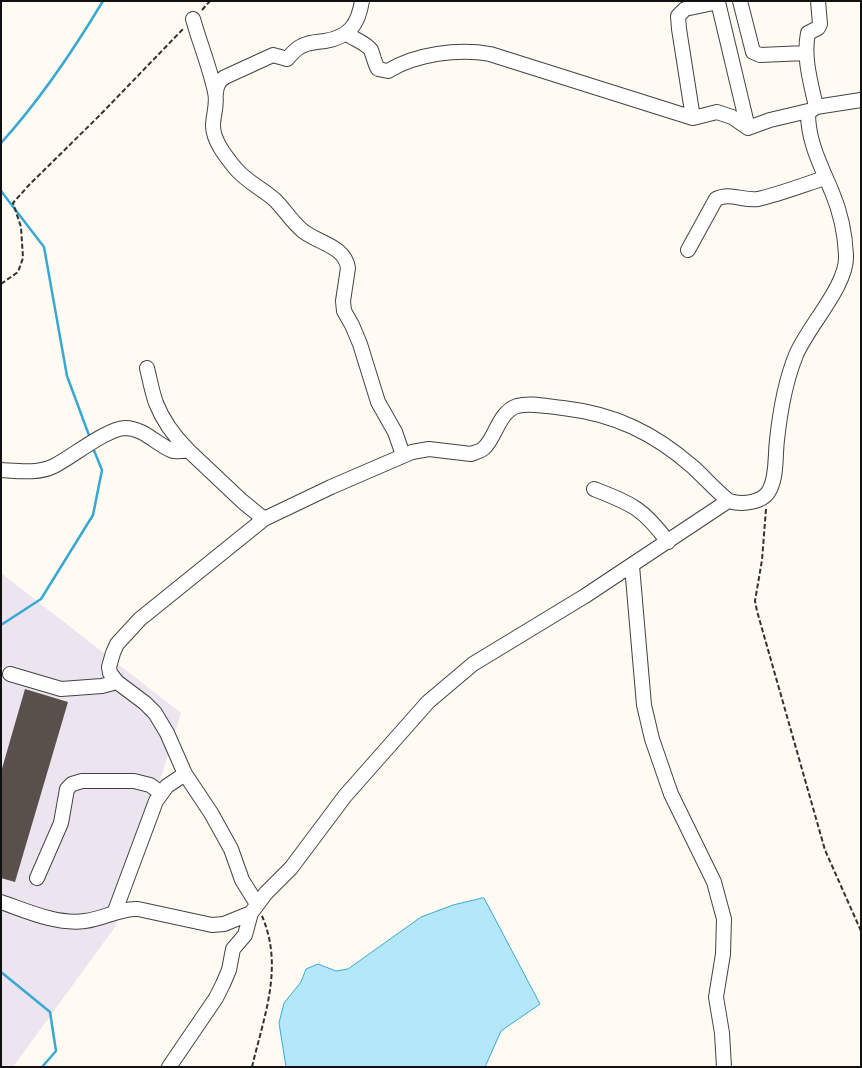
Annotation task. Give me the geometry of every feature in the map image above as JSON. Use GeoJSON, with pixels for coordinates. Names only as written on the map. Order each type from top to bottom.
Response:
{"type":"FeatureCollection","features":[{"type":"Feature","properties":{"kind":"street"},"geometry":{"type":"LineString","coordinates":[[362,1],[358,15],[347,34],[331,40],[301,46],[287,59],[272,55],[221,80],[216,88],[213,127],[218,141],[236,169],[245,178],[274,199],[304,232],[343,255],[348,268],[343,301],[344,311],[352,324],[360,344],[378,402],[395,432],[403,454]]}},
{"type":"Feature","properties":{"kind":"street"},"geometry":{"type":"LineString","coordinates":[[740,1],[753,52],[760,55],[806,53]]}},
{"type":"Feature","properties":{"kind":"street"},"geometry":{"type":"LineString","coordinates":[[169,1067],[216,998],[229,970],[233,949],[245,935],[254,908],[231,849],[185,774],[167,734],[155,713],[117,682],[110,673],[112,653],[125,634],[152,609],[264,519],[403,454],[430,449],[472,454],[477,452],[485,448],[509,410],[517,406],[536,405],[577,410],[621,422],[647,433],[664,443],[728,500],[744,503],[767,494],[770,489],[776,461],[778,430],[785,392],[794,363],[806,336],[830,298],[845,268],[847,257],[842,223],[832,190],[814,152],[809,134],[812,109],[806,53],[808,33],[818,28],[820,24],[818,1]]}},
{"type":"Feature","properties":{"kind":"street"},"geometry":{"type":"LineString","coordinates":[[693,118],[678,16],[685,10],[718,2],[748,128]]}},
{"type":"Feature","properties":{"kind":"street"},"geometry":{"type":"LineString","coordinates":[[193,20],[216,94]]}},
{"type":"Feature","properties":{"kind":"street"},"geometry":{"type":"LineString","coordinates":[[347,34],[372,51],[372,57],[378,69],[388,71],[400,63],[445,53],[475,51],[490,54],[693,118],[717,112],[732,116],[748,128]]}},
{"type":"Feature","properties":{"kind":"street"},"geometry":{"type":"LineString","coordinates":[[748,128],[812,109],[861,100]]}},
{"type":"Feature","properties":{"kind":"street"},"geometry":{"type":"LineString","coordinates":[[688,250],[716,199],[730,196],[758,199],[825,178]]}},
{"type":"Feature","properties":{"kind":"street"},"geometry":{"type":"LineString","coordinates":[[147,368],[156,402],[172,432],[188,450],[264,519]]}},
{"type":"Feature","properties":{"kind":"street"},"geometry":{"type":"LineString","coordinates":[[1,470],[35,471],[48,468],[122,428],[129,428],[145,434],[174,451],[188,450]]}},
{"type":"Feature","properties":{"kind":"street"},"geometry":{"type":"LineString","coordinates":[[594,489],[626,501],[641,511],[654,523],[668,542]]}},
{"type":"Feature","properties":{"kind":"street"},"geometry":{"type":"LineString","coordinates":[[1,902],[46,917],[84,922],[130,908],[212,925],[224,924],[254,908],[290,868],[344,796],[409,722],[434,697],[473,664],[632,566],[728,500]]}},
{"type":"Feature","properties":{"kind":"street"},"geometry":{"type":"LineString","coordinates":[[632,566],[644,705],[652,739],[670,794],[714,882],[724,919],[723,954],[716,997],[722,1032],[724,1067]]}},
{"type":"Feature","properties":{"kind":"street"},"geometry":{"type":"LineString","coordinates":[[10,674],[61,689],[102,686],[117,682]]}},
{"type":"Feature","properties":{"kind":"street"},"geometry":{"type":"LineString","coordinates":[[115,911],[156,802],[174,780],[185,774]]}},
{"type":"Feature","properties":{"kind":"street"},"geometry":{"type":"LineString","coordinates":[[37,878],[61,823],[67,789],[72,784],[82,781],[134,780],[150,785],[162,794]]}},
{"type":"Feature","properties":{"kind":"path"},"geometry":{"type":"LineString","coordinates":[[1,284],[18,272],[23,258],[21,227],[13,204],[29,185],[100,115],[210,1]]}},
{"type":"Feature","properties":{"kind":"path"},"geometry":{"type":"LineString","coordinates":[[767,494],[762,560],[756,601],[757,611],[825,850],[861,931]]}},
{"type":"Feature","properties":{"kind":"path"},"geometry":{"type":"LineString","coordinates":[[252,1067],[273,977],[272,946],[269,933],[254,908]]}},
{"type":"Feature","properties":{"kind":"shaded area"},"geometry":{"type":"Polygon","coordinates":[[[1,573],[181,713],[115,927],[13,1067],[1,1067],[1,573]]]}},
{"type":"Feature","properties":{"kind":"water"},"geometry":{"type":"Polygon","coordinates":[[[484,898],[540,1004],[501,1031],[485,1067],[286,1067],[279,1023],[284,1003],[301,982],[306,969],[318,964],[336,971],[348,969],[421,917],[453,905],[484,898]]]}},
{"type":"Feature","properties":{"kind":"building"},"geometry":{"type":"Polygon","coordinates":[[[25,689],[68,702],[15,882],[1,878],[1,772],[25,689]]]}},
{"type":"Feature","properties":{"kind":"waterway"},"geometry":{"type":"LineString","coordinates":[[1,143],[55,75],[103,1]]}},
{"type":"Feature","properties":{"kind":"waterway"},"geometry":{"type":"LineString","coordinates":[[1,191],[44,247],[67,376],[90,438]]}},
{"type":"Feature","properties":{"kind":"waterway"},"geometry":{"type":"LineString","coordinates":[[1,625],[41,599],[93,515],[102,470],[93,448]]}},
{"type":"Feature","properties":{"kind":"waterway"},"geometry":{"type":"LineString","coordinates":[[1,972],[50,1012],[56,1051],[42,1067]]}}]}
